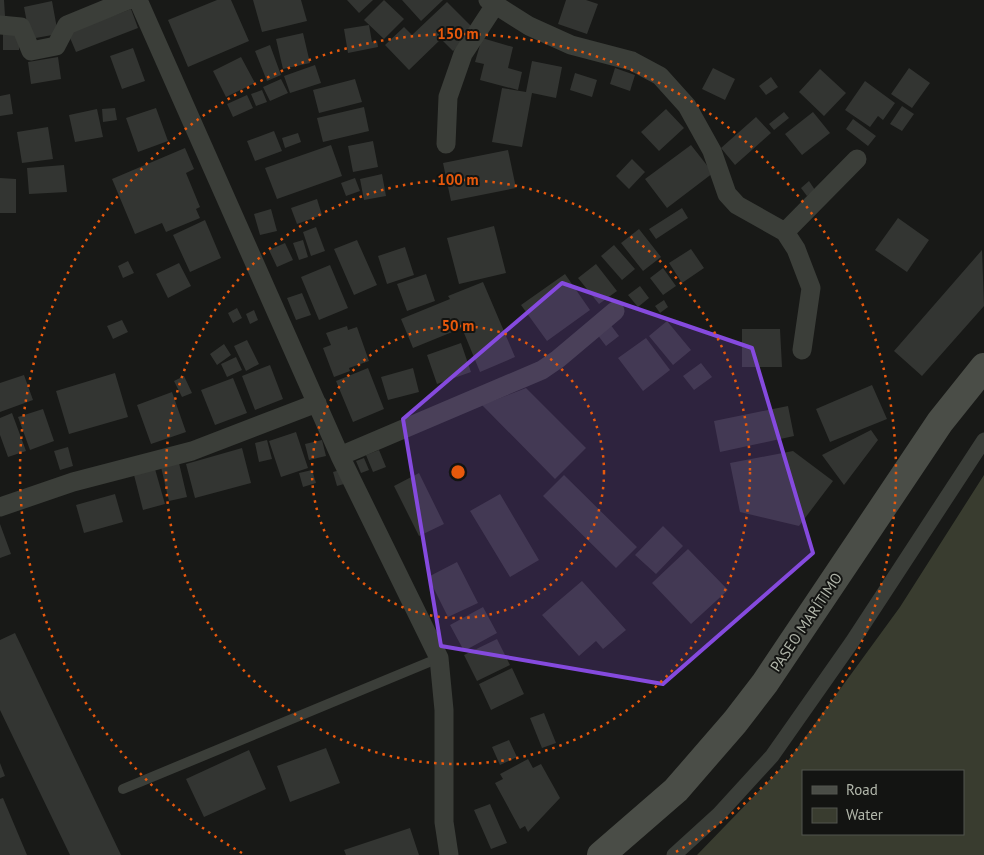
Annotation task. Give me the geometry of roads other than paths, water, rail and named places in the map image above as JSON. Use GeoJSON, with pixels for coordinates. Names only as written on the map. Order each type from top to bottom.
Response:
{"type":"FeatureCollection","features":[{"type":"Feature","properties":{"kind":"main road","name":"PASEO MARÍTIMO"},"geometry":{"type":"LineString","coordinates":[[601,855],[676,790],[735,722],[764,683],[940,422],[984,368]]}},
{"type":"Feature","properties":{"kind":"street"},"geometry":{"type":"LineString","coordinates":[[0,25],[21,27],[31,51],[56,46],[67,26],[128,0]]}},
{"type":"Feature","properties":{"kind":"street"},"geometry":{"type":"LineString","coordinates":[[138,0],[340,456],[439,658],[444,710],[444,822],[450,855]]}},
{"type":"Feature","properties":{"kind":"street"},"geometry":{"type":"LineString","coordinates":[[446,144],[448,97],[463,54],[492,2],[529,26],[571,45],[632,61],[660,76],[687,106],[712,151],[727,194],[737,205],[785,232],[796,249],[811,288],[802,350]]}},
{"type":"Feature","properties":{"kind":"street"},"geometry":{"type":"LineString","coordinates":[[785,232],[857,159]]}},
{"type":"Feature","properties":{"kind":"street"},"geometry":{"type":"LineString","coordinates":[[340,456],[542,370],[558,359],[615,311]]}},
{"type":"Feature","properties":{"kind":"street"},"geometry":{"type":"LineString","coordinates":[[0,507],[73,482],[192,451],[317,403]]}},
{"type":"Feature","properties":{"kind":"street"},"geometry":{"type":"LineString","coordinates":[[674,855],[719,814],[772,756],[852,642],[984,440]]}},
{"type":"Feature","properties":{"kind":"lane"},"geometry":{"type":"LineString","coordinates":[[123,789],[439,658]]}},
{"type":"Feature","properties":{"kind":"water"},"geometry":{"type":"Polygon","coordinates":[[[984,475],[984,855],[697,855],[787,762],[900,607],[984,475]]]}}]}
